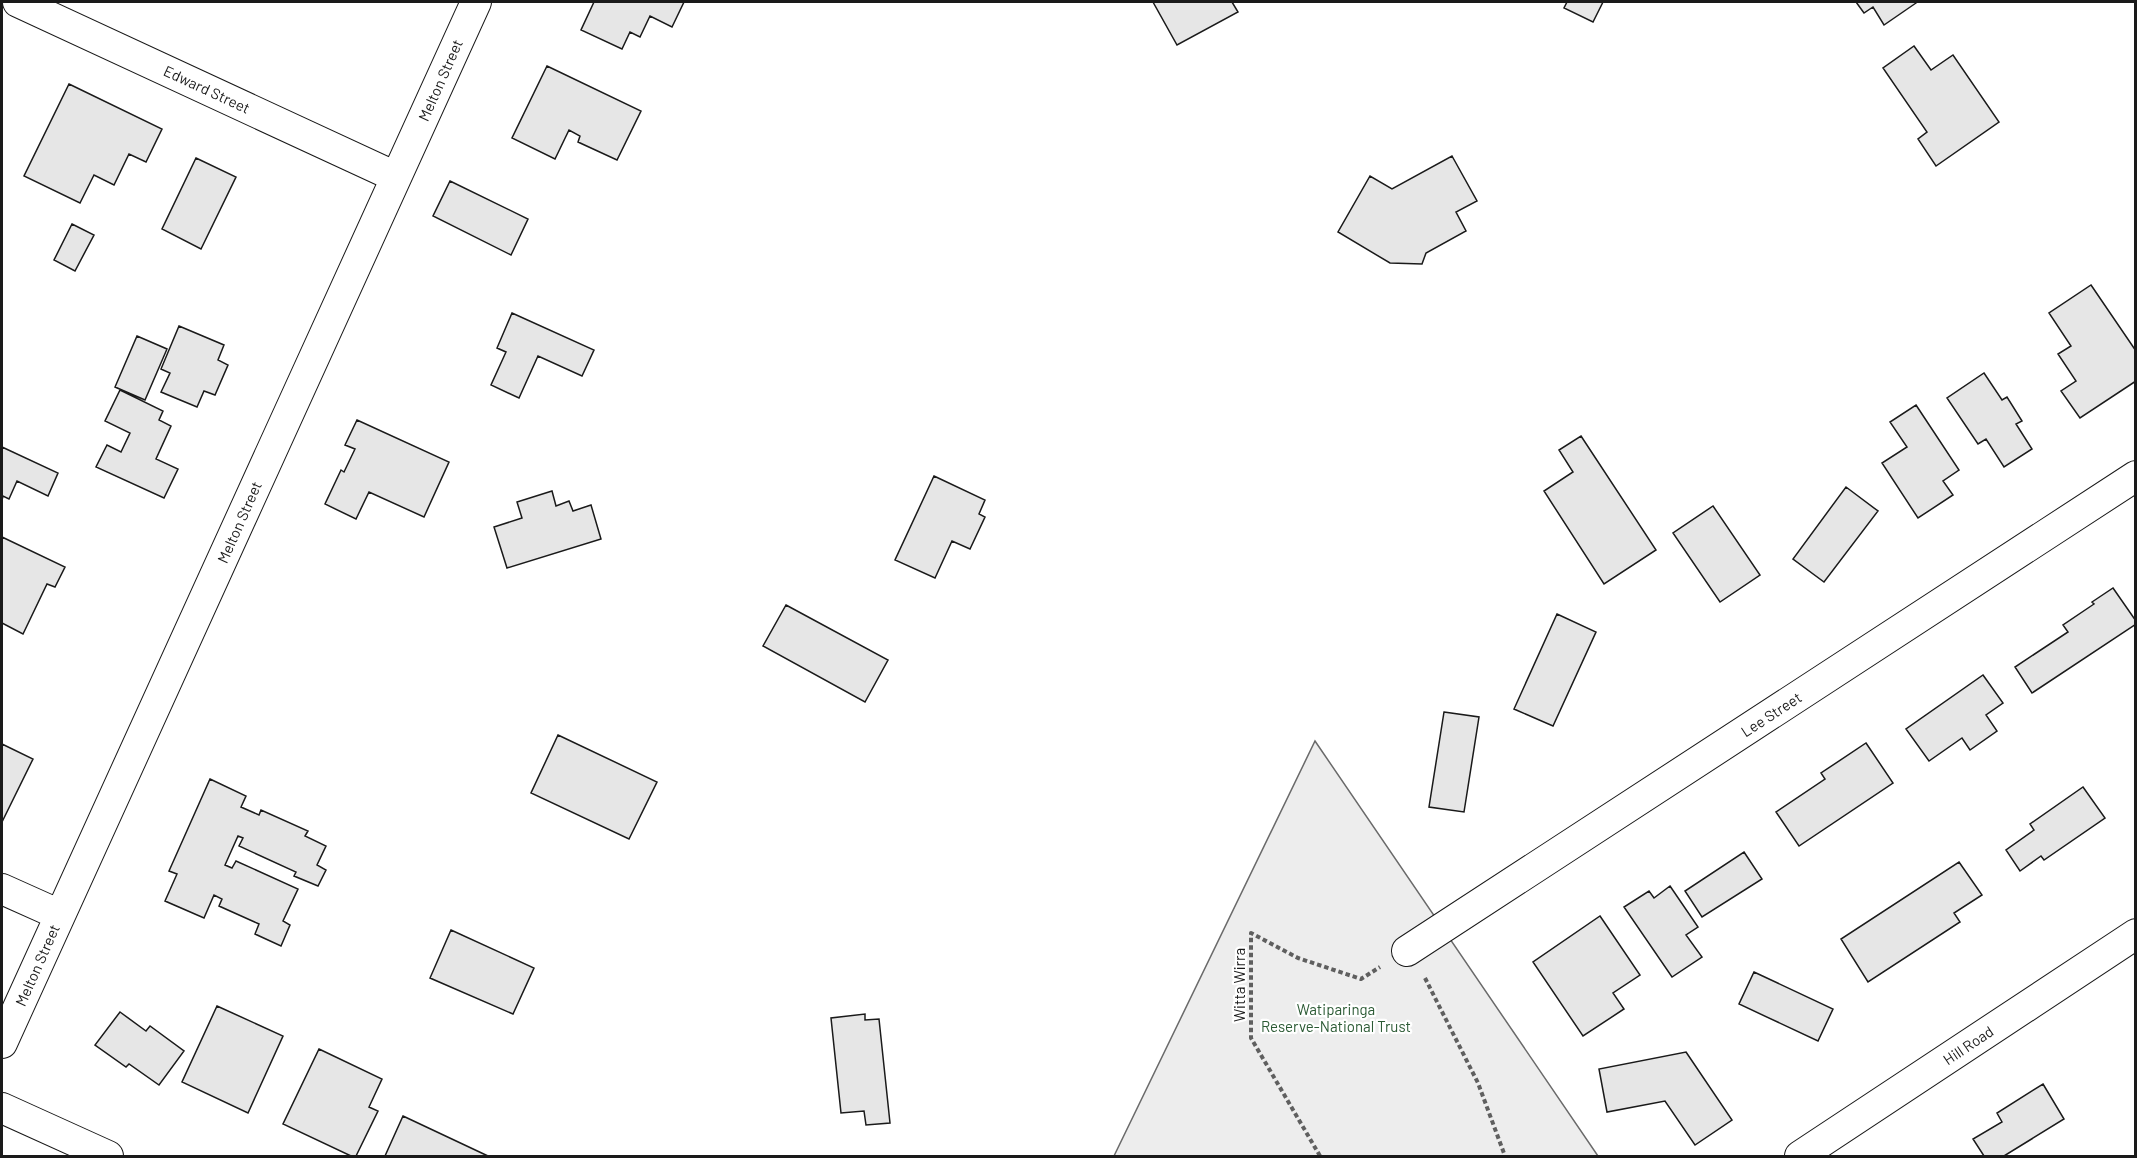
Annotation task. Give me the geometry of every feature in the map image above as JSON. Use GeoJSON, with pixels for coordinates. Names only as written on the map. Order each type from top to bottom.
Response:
{"type":"FeatureCollection","features":[{"type":"Feature","properties":{"kind":"street","name":"Edward Street"},"geometry":{"type":"LineString","coordinates":[[18,2],[396,177]]}},
{"type":"Feature","properties":{"kind":"street","name":"Melton Street"},"geometry":{"type":"LineString","coordinates":[[2,1043],[476,2]]}},
{"type":"Feature","properties":{"kind":"street","name":"Lee Street"},"geometry":{"type":"LineString","coordinates":[[1407,951],[2136,476]]}},
{"type":"Feature","properties":{"kind":"street"},"geometry":{"type":"LineString","coordinates":[[2,889],[60,915]]}},
{"type":"Feature","properties":{"kind":"street","name":"Hill Road"},"geometry":{"type":"LineString","coordinates":[[1800,1156],[2136,934]]}},
{"type":"Feature","properties":{"kind":"street"},"geometry":{"type":"LineString","coordinates":[[2,1108],[108,1156]]}},
{"type":"Feature","properties":{"kind":"path","name":"Witta Wirra"},"geometry":{"type":"LineString","coordinates":[[1320,1156],[1251,1038],[1251,933],[1298,958],[1361,979],[1407,951]]}},
{"type":"Feature","properties":{"kind":"path"},"geometry":{"type":"LineString","coordinates":[[1407,951],[1433,992],[1478,1083],[1505,1156]]}},
{"type":"Feature","properties":{"kind":"shaded area","name":"Watiparinga Reserve-National Trust"},"geometry":{"type":"Polygon","coordinates":[[[1315,741],[1598,1156],[1114,1156],[1315,741]]]}},
{"type":"Feature","properties":{"kind":"building"},"geometry":{"type":"Polygon","coordinates":[[[594,2],[684,2],[672,27],[650,16],[640,37],[630,32],[622,49],[581,30],[594,2]]]}},
{"type":"Feature","properties":{"kind":"building"},"geometry":{"type":"Polygon","coordinates":[[[1153,2],[1232,2],[1238,12],[1177,45],[1153,2]]]}},
{"type":"Feature","properties":{"kind":"building"},"geometry":{"type":"Polygon","coordinates":[[[1567,2],[1603,2],[1593,22],[1564,8],[1567,2]]]}},
{"type":"Feature","properties":{"kind":"building"},"geometry":{"type":"Polygon","coordinates":[[[1856,2],[1916,3],[1884,25],[1873,7],[1864,13],[1856,2]]]}},
{"type":"Feature","properties":{"kind":"building"},"geometry":{"type":"Polygon","coordinates":[[[1914,46],[1931,70],[1953,55],[1999,122],[1936,166],[1918,139],[1927,132],[1883,68],[1914,46]]]}},
{"type":"Feature","properties":{"kind":"building"},"geometry":{"type":"Polygon","coordinates":[[[547,66],[641,111],[617,160],[578,142],[580,136],[569,130],[555,159],[512,138],[547,66]]]}},
{"type":"Feature","properties":{"kind":"building"},"geometry":{"type":"Polygon","coordinates":[[[69,84],[162,129],[146,162],[129,154],[114,185],[94,175],[80,203],[24,176],[69,84]]]}},
{"type":"Feature","properties":{"kind":"building"},"geometry":{"type":"Polygon","coordinates":[[[1452,156],[1477,201],[1456,212],[1466,231],[1426,253],[1422,264],[1390,263],[1338,232],[1370,176],[1392,189],[1452,156]]]}},
{"type":"Feature","properties":{"kind":"building"},"geometry":{"type":"Polygon","coordinates":[[[196,158],[236,177],[201,249],[162,229],[196,158]]]}},
{"type":"Feature","properties":{"kind":"building"},"geometry":{"type":"Polygon","coordinates":[[[450,181],[528,219],[511,255],[433,216],[450,181]]]}},
{"type":"Feature","properties":{"kind":"building"},"geometry":{"type":"Polygon","coordinates":[[[72,224],[94,235],[75,271],[54,260],[72,224]]]}},
{"type":"Feature","properties":{"kind":"building"},"geometry":{"type":"Polygon","coordinates":[[[2091,285],[2136,351],[2136,381],[2080,418],[2061,391],[2076,381],[2058,354],[2071,346],[2049,313],[2091,285]]]}},
{"type":"Feature","properties":{"kind":"building"},"geometry":{"type":"Polygon","coordinates":[[[512,313],[594,350],[582,376],[538,356],[519,398],[491,385],[506,352],[497,348],[512,313]]]}},
{"type":"Feature","properties":{"kind":"building"},"geometry":{"type":"Polygon","coordinates":[[[179,326],[224,345],[218,360],[228,365],[215,395],[204,391],[197,407],[161,392],[170,373],[161,369],[179,326]]]}},
{"type":"Feature","properties":{"kind":"building"},"geometry":{"type":"Polygon","coordinates":[[[137,336],[167,349],[145,400],[115,387],[137,336]]]}},
{"type":"Feature","properties":{"kind":"building"},"geometry":{"type":"Polygon","coordinates":[[[1984,373],[2002,400],[2007,397],[2022,421],[2016,424],[2032,449],[2004,467],[1986,439],[1978,444],[1947,398],[1984,373]]]}},
{"type":"Feature","properties":{"kind":"building"},"geometry":{"type":"Polygon","coordinates":[[[120,390],[163,411],[159,420],[171,426],[156,459],[178,469],[164,498],[96,467],[107,445],[121,452],[130,433],[105,421],[120,390]]]}},
{"type":"Feature","properties":{"kind":"building"},"geometry":{"type":"Polygon","coordinates":[[[1916,405],[1959,470],[1943,481],[1953,495],[1918,518],[1882,463],[1907,447],[1890,422],[1916,405]]]}},
{"type":"Feature","properties":{"kind":"building"},"geometry":{"type":"Polygon","coordinates":[[[357,420],[449,462],[424,517],[369,492],[356,519],[325,504],[341,470],[344,472],[355,449],[345,445],[357,420]]]}},
{"type":"Feature","properties":{"kind":"building"},"geometry":{"type":"Polygon","coordinates":[[[1581,436],[1656,550],[1604,584],[1544,491],[1573,472],[1559,450],[1581,436]]]}},
{"type":"Feature","properties":{"kind":"building"},"geometry":{"type":"Polygon","coordinates":[[[2,447],[58,473],[48,496],[17,481],[9,499],[3,496],[2,500],[2,447]]]}},
{"type":"Feature","properties":{"kind":"building"},"geometry":{"type":"Polygon","coordinates":[[[934,476],[985,500],[979,514],[985,517],[970,549],[952,541],[935,578],[895,560],[934,476]]]}},
{"type":"Feature","properties":{"kind":"building"},"geometry":{"type":"Polygon","coordinates":[[[1846,487],[1878,511],[1824,582],[1793,559],[1846,487]]]}},
{"type":"Feature","properties":{"kind":"building"},"geometry":{"type":"Polygon","coordinates":[[[552,491],[556,506],[569,501],[573,511],[591,505],[601,539],[507,568],[494,527],[522,518],[517,502],[552,491]]]}},
{"type":"Feature","properties":{"kind":"building"},"geometry":{"type":"Polygon","coordinates":[[[1713,506],[1760,575],[1720,602],[1673,533],[1713,506]]]}},
{"type":"Feature","properties":{"kind":"building"},"geometry":{"type":"Polygon","coordinates":[[[2,537],[65,567],[55,587],[47,584],[23,634],[2,623],[2,537]]]}},
{"type":"Feature","properties":{"kind":"building"},"geometry":{"type":"Polygon","coordinates":[[[2113,588],[2136,624],[2032,693],[2015,667],[2068,632],[2063,625],[2113,588]]]}},
{"type":"Feature","properties":{"kind":"building"},"geometry":{"type":"Polygon","coordinates":[[[786,605],[888,660],[865,702],[763,646],[786,605]]]}},
{"type":"Feature","properties":{"kind":"building"},"geometry":{"type":"Polygon","coordinates":[[[1557,614],[1596,632],[1553,726],[1514,709],[1557,614]]]}},
{"type":"Feature","properties":{"kind":"building"},"geometry":{"type":"Polygon","coordinates":[[[1983,675],[2003,703],[1986,715],[1997,731],[1970,750],[1962,738],[1929,761],[1906,729],[1983,675]]]}},
{"type":"Feature","properties":{"kind":"building"},"geometry":{"type":"Polygon","coordinates":[[[1444,712],[1479,717],[1464,812],[1429,807],[1444,712]]]}},
{"type":"Feature","properties":{"kind":"building"},"geometry":{"type":"Polygon","coordinates":[[[558,735],[657,782],[629,839],[531,793],[558,735]]]}},
{"type":"Feature","properties":{"kind":"building"},"geometry":{"type":"Polygon","coordinates":[[[1866,743],[1893,783],[1799,846],[1776,812],[1825,779],[1821,773],[1866,743]]]}},
{"type":"Feature","properties":{"kind":"building"},"geometry":{"type":"Polygon","coordinates":[[[2,744],[33,759],[2,822],[2,744]]]}},
{"type":"Feature","properties":{"kind":"building"},"geometry":{"type":"Polygon","coordinates":[[[210,779],[246,796],[241,807],[259,815],[261,810],[308,831],[305,836],[326,846],[317,865],[326,870],[318,886],[294,876],[296,872],[239,846],[243,838],[238,836],[225,865],[232,868],[236,861],[298,889],[283,921],[290,925],[281,946],[255,934],[259,924],[219,906],[222,899],[214,895],[204,918],[165,901],[177,874],[169,871],[210,779]]]}},
{"type":"Feature","properties":{"kind":"building"},"geometry":{"type":"Polygon","coordinates":[[[2083,787],[2105,818],[2044,860],[2041,856],[2020,871],[2006,850],[2034,830],[2030,824],[2083,787]]]}},
{"type":"Feature","properties":{"kind":"building"},"geometry":{"type":"Polygon","coordinates":[[[1744,852],[1762,879],[1702,917],[1685,891],[1744,852]]]}},
{"type":"Feature","properties":{"kind":"building"},"geometry":{"type":"Polygon","coordinates":[[[1959,862],[1982,895],[1954,913],[1960,922],[1868,982],[1841,939],[1959,862]]]}},
{"type":"Feature","properties":{"kind":"building"},"geometry":{"type":"Polygon","coordinates":[[[1670,886],[1698,927],[1686,935],[1702,957],[1672,977],[1624,907],[1649,891],[1654,898],[1670,886]]]}},
{"type":"Feature","properties":{"kind":"building"},"geometry":{"type":"Polygon","coordinates":[[[1600,916],[1640,975],[1613,993],[1624,1009],[1583,1036],[1533,962],[1600,916]]]}},
{"type":"Feature","properties":{"kind":"building"},"geometry":{"type":"Polygon","coordinates":[[[451,930],[534,968],[513,1014],[430,978],[451,930]]]}},
{"type":"Feature","properties":{"kind":"building"},"geometry":{"type":"Polygon","coordinates":[[[1754,972],[1833,1009],[1818,1041],[1739,1004],[1754,972]]]}},
{"type":"Feature","properties":{"kind":"building"},"geometry":{"type":"Polygon","coordinates":[[[217,1006],[283,1036],[248,1113],[182,1082],[217,1006]]]}},
{"type":"Feature","properties":{"kind":"building"},"geometry":{"type":"Polygon","coordinates":[[[120,1012],[146,1031],[150,1026],[184,1051],[159,1085],[129,1064],[126,1067],[95,1045],[120,1012]]]}},
{"type":"Feature","properties":{"kind":"building"},"geometry":{"type":"Polygon","coordinates":[[[865,1014],[865,1020],[879,1019],[890,1123],[866,1125],[864,1111],[841,1113],[831,1018],[865,1014]]]}},
{"type":"Feature","properties":{"kind":"building"},"geometry":{"type":"Polygon","coordinates":[[[319,1049],[382,1079],[369,1107],[378,1111],[356,1156],[351,1156],[283,1124],[319,1049]]]}},
{"type":"Feature","properties":{"kind":"building"},"geometry":{"type":"Polygon","coordinates":[[[1686,1052],[1732,1120],[1695,1145],[1665,1101],[1607,1112],[1599,1069],[1686,1052]]]}},
{"type":"Feature","properties":{"kind":"building"},"geometry":{"type":"Polygon","coordinates":[[[2043,1084],[2064,1119],[2004,1156],[1984,1156],[1973,1139],[2002,1122],[1997,1113],[2043,1084]]]}},
{"type":"Feature","properties":{"kind":"building"},"geometry":{"type":"Polygon","coordinates":[[[403,1116],[488,1156],[385,1156],[403,1116]]]}}]}
